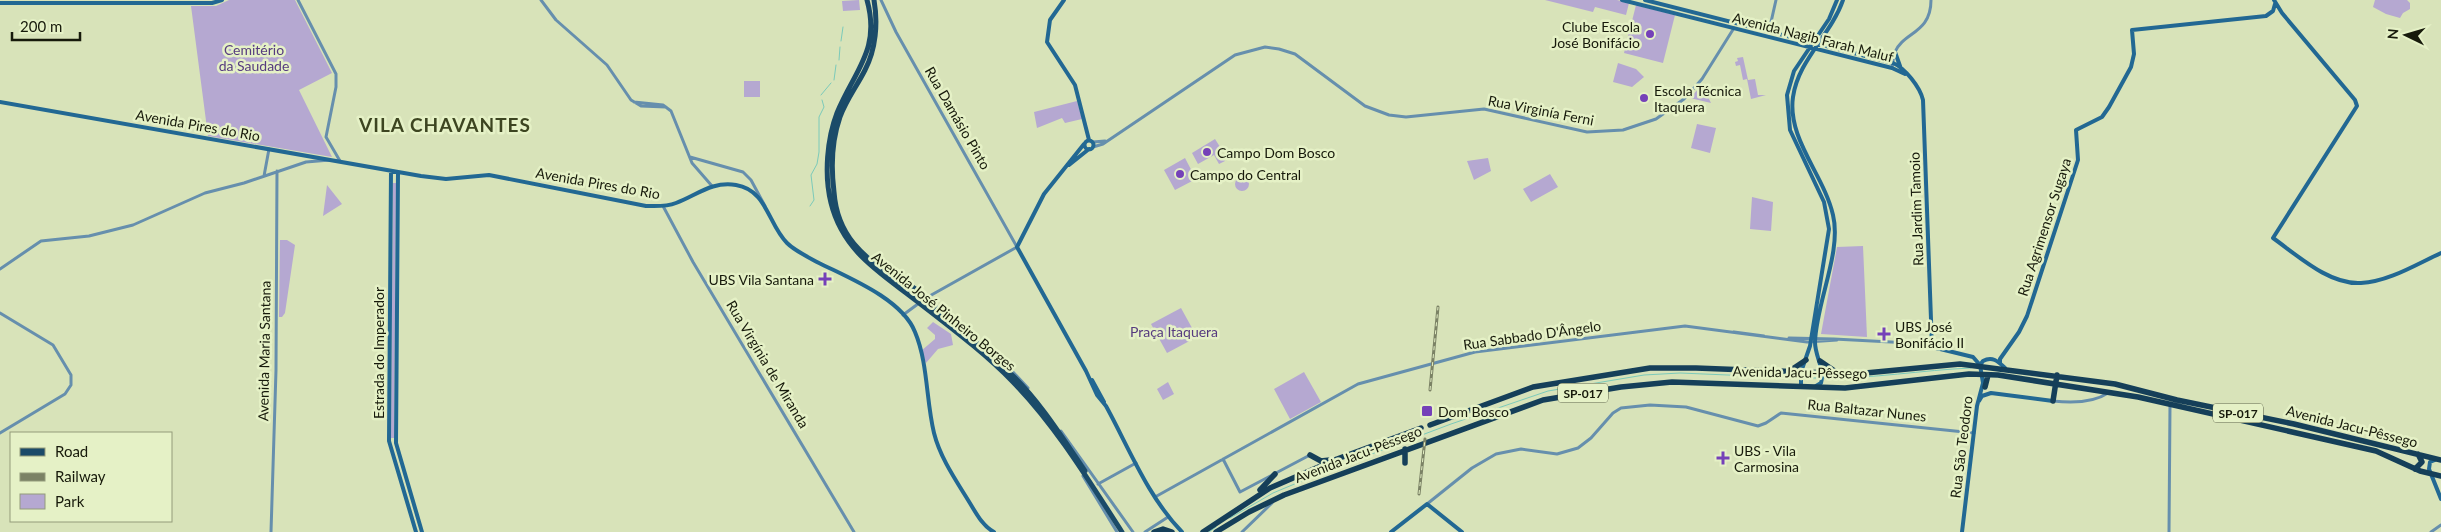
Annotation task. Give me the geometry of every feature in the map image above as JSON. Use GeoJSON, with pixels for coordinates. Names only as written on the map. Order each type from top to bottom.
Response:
{"type":"FeatureCollection","features":[{"type":"Feature","properties":{"kind":"highway"},"geometry":{"type":"LineString","coordinates":[[1786,371],[1798,367],[1806,360]]}},
{"type":"Feature","properties":{"kind":"highway"},"geometry":{"type":"LineString","coordinates":[[1820,362],[1841,374]]}},
{"type":"Feature","properties":{"kind":"highway","name":"Avenida Jacu-Pêssego"},"geometry":{"type":"LineString","coordinates":[[1430,425],[1526,389],[1568,380],[1672,367],[1786,371],[1822,375],[1886,372],[1934,364],[1982,370],[2170,405],[2376,451],[2415,469],[2441,476]]}},
{"type":"Feature","properties":{"kind":"highway","name":"Avenida Jacu-Pêssego"},"geometry":{"type":"LineString","coordinates":[[1216,532],[1256,508],[1284,495],[1528,404],[1588,392],[1672,382],[1869,387],[2005,368],[2105,382],[2439,460]]}},
{"type":"Feature","properties":{"kind":"highway"},"geometry":{"type":"LineString","coordinates":[[1982,370],[1984,385]]}},
{"type":"Feature","properties":{"kind":"highway"},"geometry":{"type":"LineString","coordinates":[[2053,401],[2057,375]]}},
{"type":"Feature","properties":{"kind":"highway"},"geometry":{"type":"LineString","coordinates":[[2072,387],[2067,384],[2069,379],[2105,382]]}},
{"type":"Feature","properties":{"kind":"highway","name":"Avenida Jacu-Pêssego"},"geometry":{"type":"LineString","coordinates":[[1252,498],[1284,481],[1337,459],[1422,428]]}},
{"type":"Feature","properties":{"kind":"highway"},"geometry":{"type":"LineString","coordinates":[[1405,449],[1405,463]]}},
{"type":"Feature","properties":{"kind":"highway"},"geometry":{"type":"LineString","coordinates":[[2415,469],[2422,462],[2418,454]]}},
{"type":"Feature","properties":{"kind":"highway"},"geometry":{"type":"LineString","coordinates":[[1310,455],[1320,461],[1337,459]]}},
{"type":"Feature","properties":{"kind":"highway"},"geometry":{"type":"LineString","coordinates":[[1203,532],[1252,498],[1275,474]]}},
{"type":"Feature","properties":{"kind":"highway"},"geometry":{"type":"LineString","coordinates":[[1154,532],[1163,529],[1172,532]]}},
{"type":"Feature","properties":{"kind":"main road"},"geometry":{"type":"LineString","coordinates":[[0,3],[212,3],[222,0]]}},
{"type":"Feature","properties":{"kind":"main road","name":"Avenida José Pinheiro Borges"},"geometry":{"type":"LineString","coordinates":[[867,0],[871,24],[868,48],[862,66],[833,125],[828,181],[832,208],[841,231],[859,255],[882,273]]}},
{"type":"Feature","properties":{"kind":"main road","name":"Avenida José Pinheiro Borges"},"geometry":{"type":"LineString","coordinates":[[874,0],[876,18],[872,54],[865,71],[840,116],[833,155],[835,204],[847,233],[862,253],[882,273]]}},
{"type":"Feature","properties":{"kind":"main road"},"geometry":{"type":"LineString","coordinates":[[1064,0],[1050,20],[1047,42],[1075,85],[1089,144]]}},
{"type":"Feature","properties":{"kind":"main road","name":"Avenida Nagib Farah Maluf"},"geometry":{"type":"LineString","coordinates":[[1622,0],[1815,49],[1893,66],[1903,69],[1907,75]]}},
{"type":"Feature","properties":{"kind":"main road","name":"Avenida Nagib Farah Maluf"},"geometry":{"type":"LineString","coordinates":[[1645,0],[1886,62],[1907,75]]}},
{"type":"Feature","properties":{"kind":"main road"},"geometry":{"type":"LineString","coordinates":[[1814,387],[1822,381],[1820,362],[1813,340],[1828,242],[1829,222],[1823,198],[1789,124],[1787,95],[1794,71],[1829,19],[1837,0]]}},
{"type":"Feature","properties":{"kind":"main road"},"geometry":{"type":"LineString","coordinates":[[1801,384],[1801,374],[1813,340],[1834,226],[1828,198],[1798,135],[1794,121],[1793,98],[1801,71],[1833,23],[1843,0]]}},
{"type":"Feature","properties":{"kind":"main road"},"geometry":{"type":"LineString","coordinates":[[2275,2],[2356,100],[2357,106],[2353,116],[2273,238],[2329,275],[2354,283],[2379,280],[2441,253]]}},
{"type":"Feature","properties":{"kind":"main road","name":"Rua Agrimensor Sugaya"},"geometry":{"type":"LineString","coordinates":[[1999,360],[2019,332],[2027,316],[2078,160],[2076,130],[2102,117],[2109,107],[2131,67],[2134,54],[2132,30],[2266,16],[2273,11],[2275,2]]}},
{"type":"Feature","properties":{"kind":"main road"},"geometry":{"type":"LineString","coordinates":[[1734,28],[1744,25]]}},
{"type":"Feature","properties":{"kind":"main road"},"geometry":{"type":"LineString","coordinates":[[1765,36],[1769,31]]}},
{"type":"Feature","properties":{"kind":"main road"},"geometry":{"type":"LineString","coordinates":[[1886,62],[1896,52]]}},
{"type":"Feature","properties":{"kind":"main road"},"geometry":{"type":"LineString","coordinates":[[1896,52],[1897,61],[1903,69]]}},
{"type":"Feature","properties":{"kind":"main road"},"geometry":{"type":"LineString","coordinates":[[1797,66],[1801,71]]}},
{"type":"Feature","properties":{"kind":"main road"},"geometry":{"type":"LineString","coordinates":[[1794,71],[1801,71]]}},
{"type":"Feature","properties":{"kind":"main road","name":"Rua Jardim Tamoio"},"geometry":{"type":"LineString","coordinates":[[1907,75],[1921,93],[1923,100],[1932,347]]}},
{"type":"Feature","properties":{"kind":"main road","name":"Avenida Pires do Rio"},"geometry":{"type":"LineString","coordinates":[[0,102],[391,171],[446,178],[489,175],[623,202],[663,206],[680,201],[712,186],[737,185],[756,195],[789,245],[890,302],[903,314],[916,335],[938,445],[950,471],[973,509],[985,526],[994,532]]}},
{"type":"Feature","properties":{"kind":"main road"},"geometry":{"type":"LineString","coordinates":[[1089,144],[1065,168],[1044,194],[1017,247],[1155,497],[1168,517],[1182,532]]}},
{"type":"Feature","properties":{"kind":"main road"},"geometry":{"type":"LineString","coordinates":[[1065,168],[1089,144]]}},
{"type":"Feature","properties":{"kind":"main road","name":"Estrada do Imperador"},"geometry":{"type":"LineString","coordinates":[[391,171],[389,444],[416,532]]}},
{"type":"Feature","properties":{"kind":"main road","name":"Estrada do Imperador"},"geometry":{"type":"LineString","coordinates":[[398,172],[396,445],[422,532]]}},
{"type":"Feature","properties":{"kind":"main road"},"geometry":{"type":"LineString","coordinates":[[391,180],[398,180]]}},
{"type":"Feature","properties":{"kind":"main road"},"geometry":{"type":"LineString","coordinates":[[1013,239],[1020,240]]}},
{"type":"Feature","properties":{"kind":"main road"},"geometry":{"type":"LineString","coordinates":[[862,253],[917,290]]}},
{"type":"Feature","properties":{"kind":"main road"},"geometry":{"type":"LineString","coordinates":[[891,272],[882,273],[883,280],[921,301]]}},
{"type":"Feature","properties":{"kind":"main road","name":"Avenida José Pinheiro Borges"},"geometry":{"type":"LineString","coordinates":[[921,301],[942,322],[1015,384],[1095,487]]}},
{"type":"Feature","properties":{"kind":"main road","name":"Avenida José Pinheiro Borges"},"geometry":{"type":"LineString","coordinates":[[921,301],[988,354],[1020,383],[1095,487],[1123,532]]}},
{"type":"Feature","properties":{"kind":"main road"},"geometry":{"type":"LineString","coordinates":[[390,340],[397,340]]}},
{"type":"Feature","properties":{"kind":"main road"},"geometry":{"type":"LineString","coordinates":[[978,341],[988,354]]}},
{"type":"Feature","properties":{"kind":"main road","name":"Rua Sabbado D'Ângelo"},"geometry":{"type":"LineString","coordinates":[[1932,347],[1975,358],[1982,370]]}},
{"type":"Feature","properties":{"kind":"main road"},"geometry":{"type":"LineString","coordinates":[[1982,370],[1985,359],[1999,360],[2005,368]]}},
{"type":"Feature","properties":{"kind":"main road"},"geometry":{"type":"LineString","coordinates":[[1984,385],[1991,393]]}},
{"type":"Feature","properties":{"kind":"main road","name":"Rua São Teodoro"},"geometry":{"type":"LineString","coordinates":[[1962,532],[1977,406],[1984,385]]}},
{"type":"Feature","properties":{"kind":"main road"},"geometry":{"type":"LineString","coordinates":[[1977,406],[1982,396],[1991,393],[2053,401]]}},
{"type":"Feature","properties":{"kind":"main road"},"geometry":{"type":"LineString","coordinates":[[2439,460],[2429,463],[2431,474],[2441,499]]}},
{"type":"Feature","properties":{"kind":"main road"},"geometry":{"type":"LineString","coordinates":[[1391,532],[1427,504],[1462,532]]}},
{"type":"Feature","properties":{"kind":"street"},"geometry":{"type":"LineString","coordinates":[[298,0],[336,74],[336,87],[326,138],[333,153],[340,162]]}},
{"type":"Feature","properties":{"kind":"street"},"geometry":{"type":"LineString","coordinates":[[541,0],[556,20],[607,65],[626,95],[634,102],[662,105],[675,116],[690,157],[712,186]]}},
{"type":"Feature","properties":{"kind":"street","name":"Rua Damásio Pinto"},"geometry":{"type":"LineString","coordinates":[[881,0],[895,32],[1017,247]]}},
{"type":"Feature","properties":{"kind":"street"},"geometry":{"type":"LineString","coordinates":[[1769,31],[1776,0]]}},
{"type":"Feature","properties":{"kind":"street"},"geometry":{"type":"LineString","coordinates":[[1893,66],[1896,52],[1922,27],[1930,13],[1931,0]]}},
{"type":"Feature","properties":{"kind":"street","name":"Rua Virginía Ferni"},"geometry":{"type":"LineString","coordinates":[[1089,144],[1105,141],[1235,55],[1265,47],[1294,54],[1365,106],[1390,116],[1406,117],[1489,109],[1587,132],[1623,130],[1656,119],[1684,99],[1702,79],[1734,28]]}},
{"type":"Feature","properties":{"kind":"street"},"geometry":{"type":"LineString","coordinates":[[264,176],[269,150]]}},
{"type":"Feature","properties":{"kind":"street"},"geometry":{"type":"LineString","coordinates":[[0,269],[41,241],[89,236],[133,225],[198,195],[306,162],[332,160],[333,153]]}},
{"type":"Feature","properties":{"kind":"street"},"geometry":{"type":"LineString","coordinates":[[690,157],[743,172],[754,186],[766,208]]}},
{"type":"Feature","properties":{"kind":"street","name":"Avenida Maria Santana"},"geometry":{"type":"LineString","coordinates":[[271,532],[276,370],[277,171]]}},
{"type":"Feature","properties":{"kind":"street"},"geometry":{"type":"LineString","coordinates":[[754,186],[756,195]]}},
{"type":"Feature","properties":{"kind":"street","name":"Rua Virgínia de Miranda"},"geometry":{"type":"LineString","coordinates":[[663,206],[693,262],[854,532]]}},
{"type":"Feature","properties":{"kind":"street"},"geometry":{"type":"LineString","coordinates":[[903,314],[921,301],[1017,247]]}},
{"type":"Feature","properties":{"kind":"street"},"geometry":{"type":"LineString","coordinates":[[917,290],[921,301],[978,341],[1021,380],[1095,487],[1133,532]]}},
{"type":"Feature","properties":{"kind":"street"},"geometry":{"type":"LineString","coordinates":[[0,314],[53,345],[71,375],[71,385],[68,392],[0,433]]}},
{"type":"Feature","properties":{"kind":"street","name":"Rua Sabbado D'Ângelo"},"geometry":{"type":"LineString","coordinates":[[1155,497],[1361,383],[1475,352],[1680,327],[1788,339],[1910,344],[1932,347]]}},
{"type":"Feature","properties":{"kind":"street"},"geometry":{"type":"LineString","coordinates":[[2053,401],[2071,402],[2104,394]]}},
{"type":"Feature","properties":{"kind":"street","name":"Rua Baltazar Nunes"},"geometry":{"type":"LineString","coordinates":[[1427,504],[1472,468],[1496,454],[1522,449],[1557,454],[1578,448],[1591,438],[1613,413],[1621,408],[1650,405],[1686,407],[1703,410],[1752,426],[1762,426],[1781,413],[1974,432]]}},
{"type":"Feature","properties":{"kind":"street"},"geometry":{"type":"LineString","coordinates":[[2169,532],[2170,405]]}},
{"type":"Feature","properties":{"kind":"street"},"geometry":{"type":"LineString","coordinates":[[1223,459],[1240,492],[1310,455]]}},
{"type":"Feature","properties":{"kind":"street"},"geometry":{"type":"LineString","coordinates":[[1095,487],[1136,462]]}},
{"type":"Feature","properties":{"kind":"street"},"geometry":{"type":"LineString","coordinates":[[1095,487],[1117,532]]}},
{"type":"Feature","properties":{"kind":"street"},"geometry":{"type":"LineString","coordinates":[[1242,532],[1260,513],[1284,495]]}},
{"type":"Feature","properties":{"kind":"street"},"geometry":{"type":"LineString","coordinates":[[1146,532],[1168,517]]}},
{"type":"Feature","properties":{"kind":"street"},"geometry":{"type":"LineString","coordinates":[[1163,522],[1175,525]]}},
{"type":"Feature","properties":{"kind":"street"},"geometry":{"type":"LineString","coordinates":[[2430,532],[2441,526]]}},
{"type":"Feature","properties":{"kind":"green space","name":"Cemitério da Saudade"},"geometry":{"type":"Polygon","coordinates":[[[229,0],[295,0],[332,73],[299,90],[332,157],[208,136],[191,6],[216,6],[229,0]]]}},
{"type":"Feature","properties":{"kind":"green space"},"geometry":{"type":"Polygon","coordinates":[[[859,0],[860,10],[843,11],[842,1],[859,0]]]}},
{"type":"Feature","properties":{"kind":"green space"},"geometry":{"type":"Polygon","coordinates":[[[1545,0],[1617,0],[1629,3],[1626,15],[1595,7],[1593,12],[1545,0]]]}},
{"type":"Feature","properties":{"kind":"green space"},"geometry":{"type":"Polygon","coordinates":[[[2375,0],[2407,0],[2410,3],[2410,9],[2403,13],[2400,18],[2386,14],[2373,7],[2375,0]]]}},
{"type":"Feature","properties":{"kind":"green space","name":"Clube Escola José Bonifácio"},"geometry":{"type":"Polygon","coordinates":[[[1636,5],[1675,15],[1663,63],[1624,53],[1636,5]]]}},
{"type":"Feature","properties":{"kind":"green space"},"geometry":{"type":"Polygon","coordinates":[[[1743,57],[1748,80],[1755,79],[1758,95],[1766,95],[1751,99],[1747,79],[1743,80],[1740,65],[1736,66],[1735,62],[1738,61],[1737,58],[1743,57]]]}},
{"type":"Feature","properties":{"kind":"green space"},"geometry":{"type":"Polygon","coordinates":[[[1618,63],[1636,69],[1644,77],[1632,87],[1613,82],[1618,63]]]}},
{"type":"Feature","properties":{"kind":"green space"},"geometry":{"type":"Polygon","coordinates":[[[744,81],[760,81],[760,97],[744,97],[744,81]]]}},
{"type":"Feature","properties":{"kind":"green space"},"geometry":{"type":"Polygon","coordinates":[[[1702,85],[1711,103],[1690,98],[1702,85]]]}},
{"type":"Feature","properties":{"kind":"green space"},"geometry":{"type":"Polygon","coordinates":[[[1077,101],[1082,119],[1065,123],[1062,118],[1037,128],[1034,112],[1077,101]]]}},
{"type":"Feature","properties":{"kind":"green space"},"geometry":{"type":"Polygon","coordinates":[[[1697,124],[1716,128],[1710,153],[1691,148],[1697,124]]]}},
{"type":"Feature","properties":{"kind":"green space","name":"Campo Dom Bosco"},"geometry":{"type":"Polygon","coordinates":[[[1215,139],[1222,150],[1217,153],[1220,152],[1225,161],[1219,164],[1214,155],[1198,164],[1192,153],[1215,139]]]}},
{"type":"Feature","properties":{"kind":"green space","name":"Campo do Central"},"geometry":{"type":"Polygon","coordinates":[[[1185,158],[1196,179],[1175,190],[1164,170],[1185,158]]]}},
{"type":"Feature","properties":{"kind":"green space"},"geometry":{"type":"Polygon","coordinates":[[[1488,158],[1491,171],[1474,180],[1467,161],[1488,158]]]}},
{"type":"Feature","properties":{"kind":"green space"},"geometry":{"type":"Polygon","coordinates":[[[1550,174],[1558,187],[1531,202],[1523,189],[1550,174]]]}},
{"type":"Feature","properties":{"kind":"green space"},"geometry":{"type":"Polygon","coordinates":[[[1239,177],[1245,177],[1249,184],[1245,191],[1239,191],[1235,187],[1235,181],[1239,177]]]}},
{"type":"Feature","properties":{"kind":"green space"},"geometry":{"type":"Polygon","coordinates":[[[393,183],[396,183],[394,438],[391,438],[393,183]]]}},
{"type":"Feature","properties":{"kind":"green space"},"geometry":{"type":"Polygon","coordinates":[[[327,185],[342,204],[323,216],[327,185]]]}},
{"type":"Feature","properties":{"kind":"green space"},"geometry":{"type":"Polygon","coordinates":[[[1752,197],[1773,202],[1771,231],[1750,229],[1752,197]]]}},
{"type":"Feature","properties":{"kind":"green space"},"geometry":{"type":"Polygon","coordinates":[[[280,240],[287,240],[295,245],[285,313],[282,317],[279,317],[280,240]]]}},
{"type":"Feature","properties":{"kind":"green space"},"geometry":{"type":"Polygon","coordinates":[[[1863,246],[1867,337],[1821,334],[1837,247],[1863,246]]]}},
{"type":"Feature","properties":{"kind":"green space","name":"Praça Itaquera"},"geometry":{"type":"Polygon","coordinates":[[[1181,308],[1197,337],[1167,353],[1151,324],[1181,308]]]}},
{"type":"Feature","properties":{"kind":"green space"},"geometry":{"type":"Polygon","coordinates":[[[933,322],[951,334],[953,345],[938,349],[926,363],[921,351],[935,339],[935,335],[927,328],[933,322]]]}},
{"type":"Feature","properties":{"kind":"green space"},"geometry":{"type":"Polygon","coordinates":[[[1304,372],[1321,402],[1290,419],[1274,389],[1304,372]]]}},
{"type":"Feature","properties":{"kind":"green space"},"geometry":{"type":"Polygon","coordinates":[[[1168,382],[1174,394],[1163,400],[1157,389],[1168,382]]]}},
{"type":"Feature","properties":{"kind":"waterway"},"geometry":{"type":"LineString","coordinates":[[841,41],[843,27]]}},
{"type":"Feature","properties":{"kind":"waterway"},"geometry":{"type":"LineString","coordinates":[[839,60],[840,47]]}},
{"type":"Feature","properties":{"kind":"waterway"},"geometry":{"type":"LineString","coordinates":[[834,80],[836,65]]}},
{"type":"Feature","properties":{"kind":"waterway"},"geometry":{"type":"LineString","coordinates":[[821,95],[831,83]]}},
{"type":"Feature","properties":{"kind":"waterway"},"geometry":{"type":"LineString","coordinates":[[810,206],[814,200],[811,175],[817,164],[819,152],[819,117],[824,107],[822,100]]}},
{"type":"Feature","properties":{"kind":"waterway"},"geometry":{"type":"LineString","coordinates":[[1823,378],[1971,368]]}},
{"type":"Feature","properties":{"kind":"waterway"},"geometry":{"type":"LineString","coordinates":[[1230,518],[1273,493],[1316,475],[1451,424],[1548,391],[1644,375],[1680,373],[1799,378]]}},
{"type":"Feature","properties":{"kind":"waterway"},"geometry":{"type":"LineString","coordinates":[[1803,378],[1819,378]]}},
{"type":"Feature","properties":{"kind":"waterway"},"geometry":{"type":"LineString","coordinates":[[1209,532],[1216,527]]}},
{"type":"Feature","properties":{"kind":"railway"},"geometry":{"type":"LineString","coordinates":[[1430,390],[1438,307]]}},
{"type":"Feature","properties":{"kind":"railway"},"geometry":{"type":"LineString","coordinates":[[1419,494],[1425,439]]}},
{"type":"Feature","properties":{"kind":"place","name":"Clube Escola José Bonifácio"},"geometry":{"type":"Point","coordinates":[1650,34]}},
{"type":"Feature","properties":{"kind":"place","name":"Escola Técnica Itaquera"},"geometry":{"type":"Point","coordinates":[1644,98]}},
{"type":"Feature","properties":{"kind":"place","name":"Campo Dom Bosco"},"geometry":{"type":"Point","coordinates":[1207,152]}},
{"type":"Feature","properties":{"kind":"place","name":"Campo do Central"},"geometry":{"type":"Point","coordinates":[1180,174]}},
{"type":"Feature","properties":{"kind":"place","name":"UBS Vila Santana"},"geometry":{"type":"Point","coordinates":[825,279]}},
{"type":"Feature","properties":{"kind":"place","name":"UBS José Bonifácio II"},"geometry":{"type":"Point","coordinates":[1884,334]}},
{"type":"Feature","properties":{"kind":"place","name":"Dom Bosco"},"geometry":{"type":"Point","coordinates":[1427,411]}},
{"type":"Feature","properties":{"kind":"place","name":"UBS - Vila Carmosina"},"geometry":{"type":"Point","coordinates":[1723,458]}},
{"type":"Feature","properties":{"kind":"district","name":"VILA CHAVANTES"},"geometry":{"type":"Point","coordinates":[445,124]}}]}
